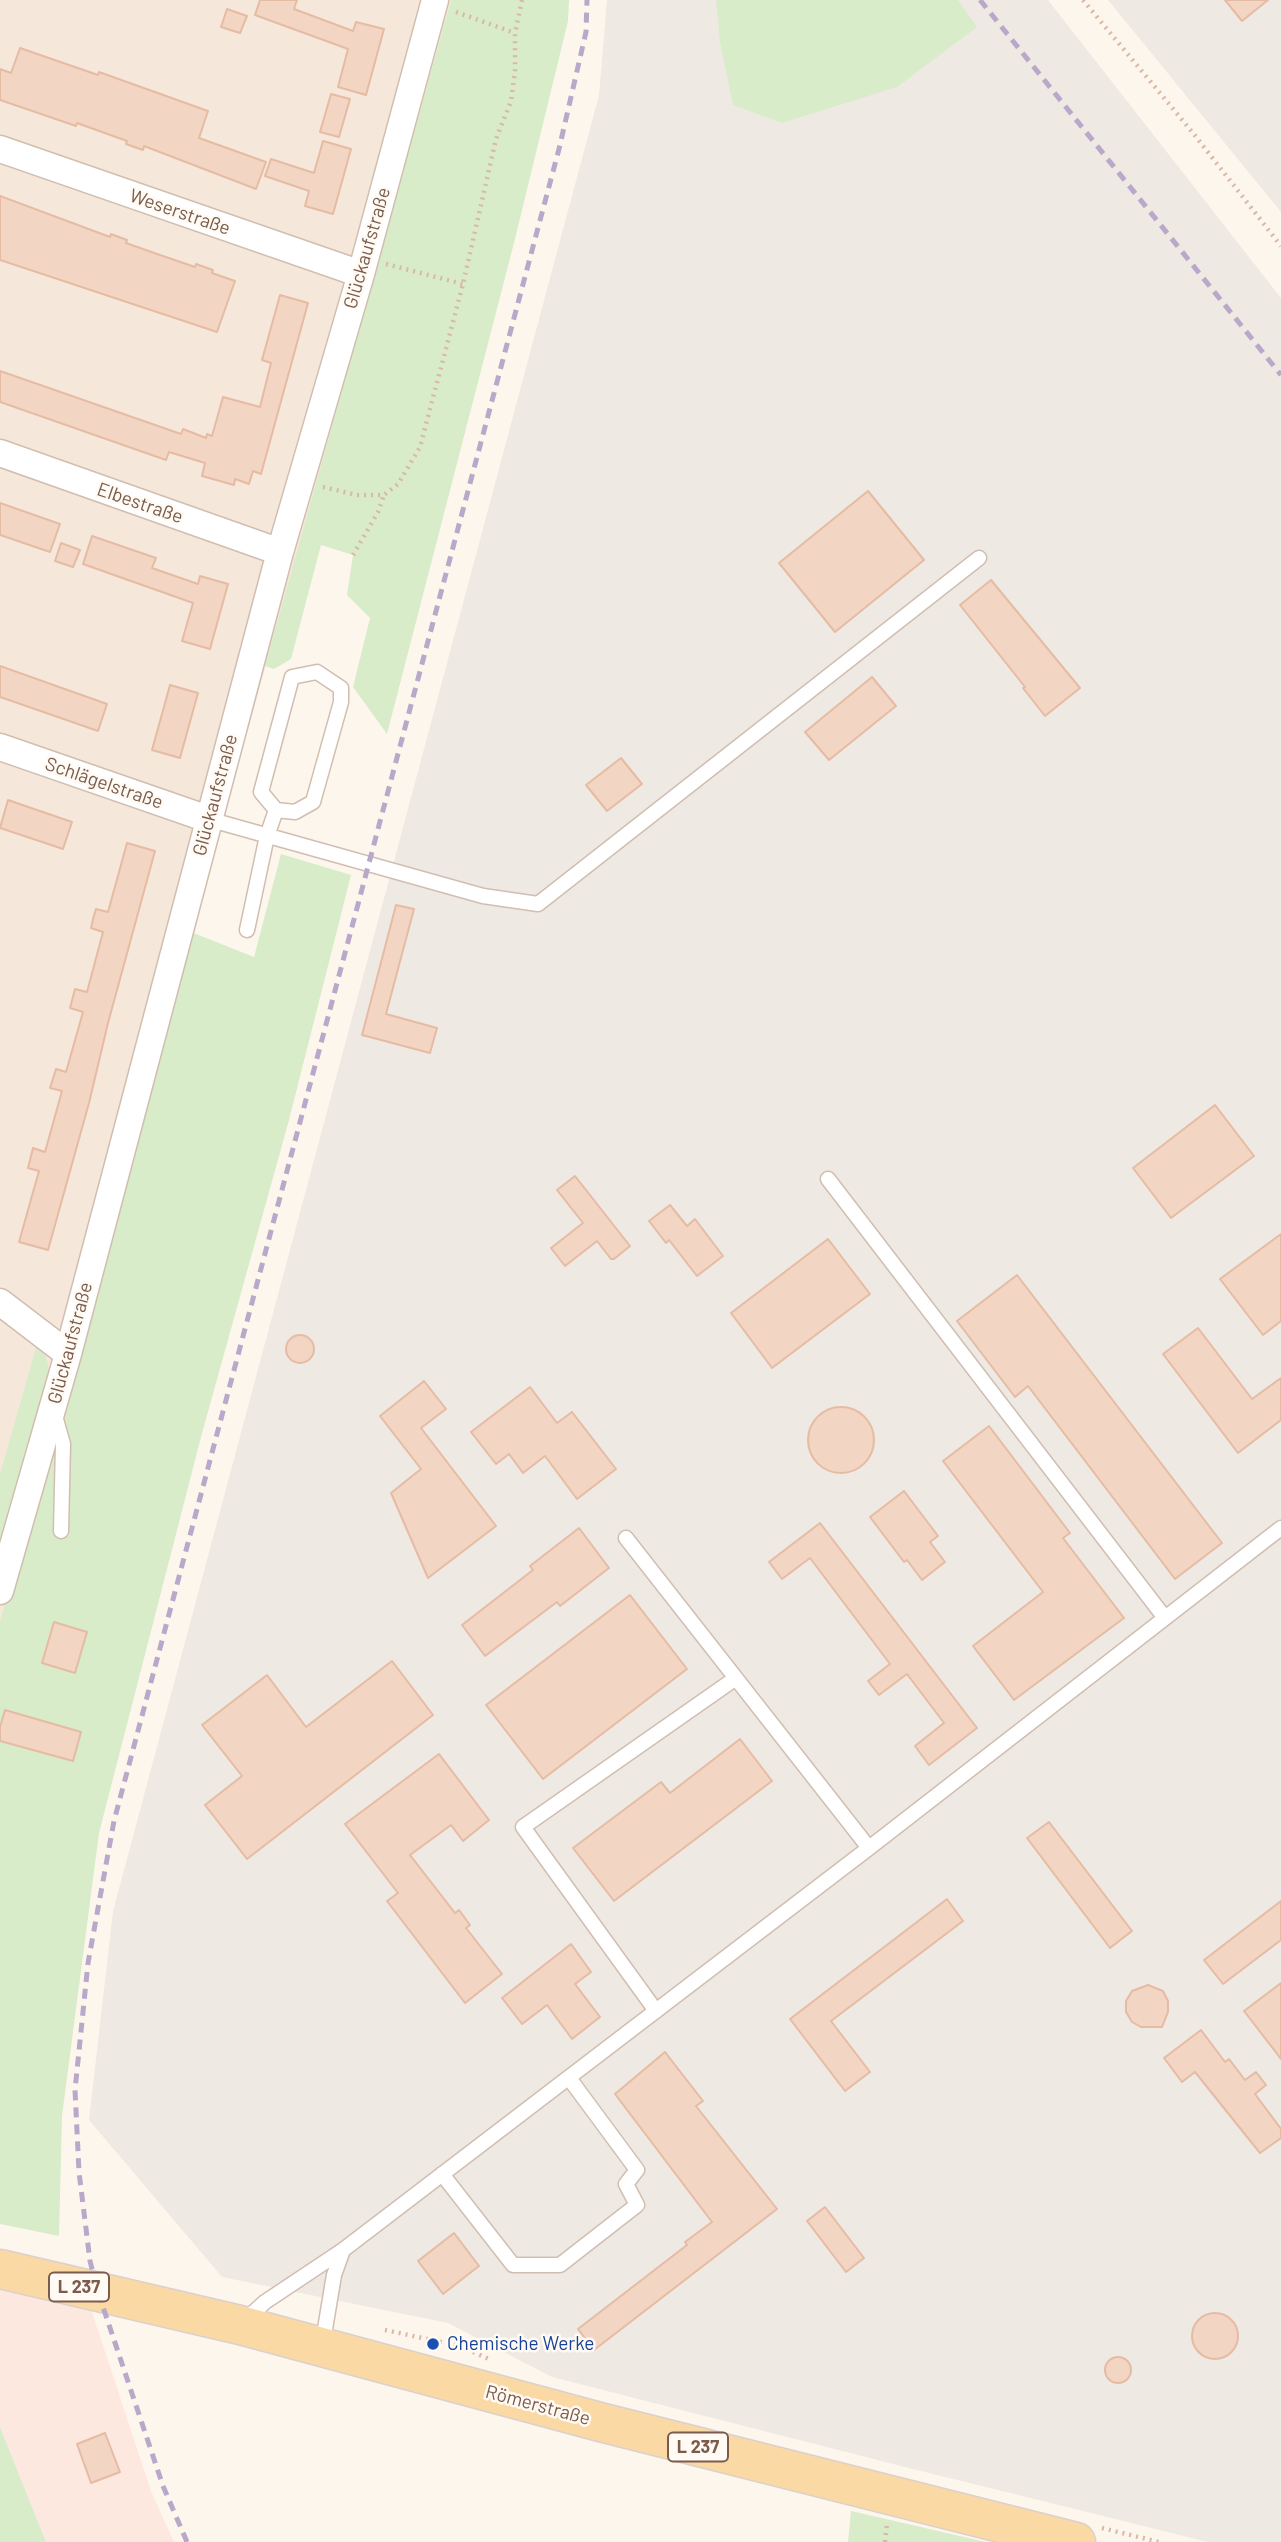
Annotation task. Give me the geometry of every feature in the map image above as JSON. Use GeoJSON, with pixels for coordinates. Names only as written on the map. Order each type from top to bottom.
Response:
{"type":"FeatureCollection","features":[{"type":"Feature","properties":{"kind":"main road","name":"Römerstraße"},"geometry":{"type":"LineString","coordinates":[[0,2269],[240,2325],[600,2422],[1076,2542]]}},
{"type":"Feature","properties":{"kind":"street","name":"Glückaufstraße"},"geometry":{"type":"LineString","coordinates":[[0,1591],[68,1354],[280,552],[363,266],[435,2]]}},
{"type":"Feature","properties":{"kind":"street","name":"Weserstraße"},"geometry":{"type":"LineString","coordinates":[[0,149],[363,266]]}},
{"type":"Feature","properties":{"kind":"street","name":"Elbestraße"},"geometry":{"type":"LineString","coordinates":[[0,453],[280,552]]}},
{"type":"Feature","properties":{"kind":"street","name":"Schlägelstraße"},"geometry":{"type":"LineString","coordinates":[[0,747],[208,819]]}},
{"type":"Feature","properties":{"kind":"street"},"geometry":{"type":"LineString","coordinates":[[0,1302],[68,1354]]}},
{"type":"Feature","properties":{"kind":"lane"},"geometry":{"type":"LineString","coordinates":[[208,819],[483,896],[538,904],[979,558]]}},
{"type":"Feature","properties":{"kind":"lane"},"geometry":{"type":"LineString","coordinates":[[317,672],[341,688],[341,702],[313,803],[295,813],[276,810],[261,792],[292,677],[317,672]]}},
{"type":"Feature","properties":{"kind":"lane"},"geometry":{"type":"LineString","coordinates":[[247,930],[267,836],[276,810]]}},
{"type":"Feature","properties":{"kind":"lane"},"geometry":{"type":"LineString","coordinates":[[828,1179],[1165,1618]]}},
{"type":"Feature","properties":{"kind":"lane"},"geometry":{"type":"LineString","coordinates":[[53,1408],[63,1444],[61,1531]]}},
{"type":"Feature","properties":{"kind":"lane"},"geometry":{"type":"LineString","coordinates":[[240,2325],[265,2302],[342,2250],[569,2078],[1281,1528]]}},
{"type":"Feature","properties":{"kind":"lane"},"geometry":{"type":"LineString","coordinates":[[626,1538],[869,1848]]}},
{"type":"Feature","properties":{"kind":"lane"},"geometry":{"type":"LineString","coordinates":[[656,2011],[523,1827],[736,1678]]}},
{"type":"Feature","properties":{"kind":"lane"},"geometry":{"type":"LineString","coordinates":[[442,2175],[513,2266],[560,2265],[637,2205],[626,2184],[637,2170],[569,2078]]}},
{"type":"Feature","properties":{"kind":"lane"},"geometry":{"type":"LineString","coordinates":[[322,2347],[329,2319],[334,2275],[342,2250]]}},
{"type":"Feature","properties":{"kind":"path"},"geometry":{"type":"LineString","coordinates":[[353,555],[378,512],[384,495],[398,484],[420,447],[463,284],[496,139],[511,101],[515,71],[515,33],[522,0]]}},
{"type":"Feature","properties":{"kind":"path"},"geometry":{"type":"LineString","coordinates":[[1083,0],[1193,133],[1281,246]]}},
{"type":"Feature","properties":{"kind":"path"},"geometry":{"type":"LineString","coordinates":[[435,2],[515,33]]}},
{"type":"Feature","properties":{"kind":"path"},"geometry":{"type":"LineString","coordinates":[[363,266],[463,284]]}},
{"type":"Feature","properties":{"kind":"path"},"geometry":{"type":"LineString","coordinates":[[300,482],[357,495],[384,495]]}},
{"type":"Feature","properties":{"kind":"shaded area"},"geometry":{"type":"Polygon","coordinates":[[[0,0],[451,0],[0,1621],[0,0]]]}},
{"type":"Feature","properties":{"kind":"shaded area"},"geometry":{"type":"Polygon","coordinates":[[[607,0],[1048,0],[1281,298],[1281,2542],[1208,2542],[905,2467],[552,2377],[448,2323],[222,2277],[89,2120],[113,1911],[599,95],[607,0]]]}},
{"type":"Feature","properties":{"kind":"shaded area"},"geometry":{"type":"Polygon","coordinates":[[[1108,0],[1281,0],[1281,212],[1108,0]]]}},
{"type":"Feature","properties":{"kind":"shaded area"},"geometry":{"type":"Polygon","coordinates":[[[0,2282],[89,2303],[151,2491],[174,2542],[46,2542],[0,2427],[0,2282]]]}},
{"type":"Feature","properties":{"kind":"green space"},"geometry":{"type":"Polygon","coordinates":[[[451,0],[569,0],[568,21],[515,239],[387,734],[353,687],[370,618],[347,595],[353,555],[321,545],[291,659],[274,669],[265,666],[451,0]]]}},
{"type":"Feature","properties":{"kind":"green space"},"geometry":{"type":"Polygon","coordinates":[[[716,0],[958,0],[977,27],[897,87],[782,123],[733,105],[720,42],[716,0]]]}},
{"type":"Feature","properties":{"kind":"green space"},"geometry":{"type":"Polygon","coordinates":[[[281,854],[351,875],[289,1120],[201,1437],[99,1833],[62,2116],[59,2236],[0,2224],[0,1621],[191,932],[254,957],[281,854]]]}},
{"type":"Feature","properties":{"kind":"green space"},"geometry":{"type":"Polygon","coordinates":[[[36,1348],[42,1349],[46,1356],[49,1379],[0,1554],[0,1474],[36,1348]]]}},
{"type":"Feature","properties":{"kind":"green space"},"geometry":{"type":"Polygon","coordinates":[[[0,2427],[46,2542],[0,2542],[0,2427]]]}},
{"type":"Feature","properties":{"kind":"green space"},"geometry":{"type":"Polygon","coordinates":[[[851,2511],[986,2542],[848,2542],[851,2511]]]}},
{"type":"Feature","properties":{"kind":"building"},"geometry":{"type":"Polygon","coordinates":[[[260,0],[297,0],[294,9],[353,31],[356,22],[384,29],[366,95],[338,87],[348,49],[255,15],[260,0]]]}},
{"type":"Feature","properties":{"kind":"building"},"geometry":{"type":"Polygon","coordinates":[[[1225,0],[1268,0],[1242,21],[1225,0]]]}},
{"type":"Feature","properties":{"kind":"building"},"geometry":{"type":"Polygon","coordinates":[[[227,9],[247,16],[240,33],[221,27],[227,9]]]}},
{"type":"Feature","properties":{"kind":"building"},"geometry":{"type":"Polygon","coordinates":[[[20,48],[98,75],[99,72],[208,111],[199,138],[266,162],[256,189],[144,146],[143,150],[126,144],[127,141],[77,123],[76,126],[0,100],[0,69],[11,73],[20,48]]]}},
{"type":"Feature","properties":{"kind":"building"},"geometry":{"type":"Polygon","coordinates":[[[331,94],[350,99],[339,137],[320,132],[331,94]]]}},
{"type":"Feature","properties":{"kind":"building"},"geometry":{"type":"Polygon","coordinates":[[[323,141],[351,149],[333,214],[305,206],[309,191],[265,176],[271,159],[314,173],[323,141]]]}},
{"type":"Feature","properties":{"kind":"building"},"geometry":{"type":"Polygon","coordinates":[[[0,196],[110,237],[111,234],[127,240],[126,243],[160,255],[213,270],[212,273],[235,281],[217,332],[0,260],[0,196]]]}},
{"type":"Feature","properties":{"kind":"building"},"geometry":{"type":"Polygon","coordinates":[[[280,295],[308,303],[261,474],[253,471],[249,484],[235,479],[234,485],[202,476],[205,463],[169,452],[166,460],[0,402],[0,371],[181,434],[183,429],[206,438],[207,434],[212,436],[223,397],[260,407],[271,363],[262,360],[280,295]]]}},
{"type":"Feature","properties":{"kind":"building"},"geometry":{"type":"Polygon","coordinates":[[[868,491],[924,560],[835,632],[779,563],[868,491]]]}},
{"type":"Feature","properties":{"kind":"building"},"geometry":{"type":"Polygon","coordinates":[[[0,503],[60,524],[50,552],[0,535],[0,503]]]}},
{"type":"Feature","properties":{"kind":"building"},"geometry":{"type":"Polygon","coordinates":[[[92,536],[156,558],[152,568],[198,584],[200,576],[228,584],[210,649],[182,641],[193,603],[83,564],[92,536]]]}},
{"type":"Feature","properties":{"kind":"building"},"geometry":{"type":"Polygon","coordinates":[[[61,543],[80,550],[73,567],[55,561],[61,543]]]}},
{"type":"Feature","properties":{"kind":"building"},"geometry":{"type":"Polygon","coordinates":[[[991,580],[1080,688],[1045,716],[960,605],[991,580]]]}},
{"type":"Feature","properties":{"kind":"building"},"geometry":{"type":"Polygon","coordinates":[[[0,666],[107,704],[98,731],[0,697],[0,666]]]}},
{"type":"Feature","properties":{"kind":"building"},"geometry":{"type":"Polygon","coordinates":[[[872,677],[896,706],[829,760],[805,732],[872,677]]]}},
{"type":"Feature","properties":{"kind":"building"},"geometry":{"type":"Polygon","coordinates":[[[170,685],[198,693],[180,758],[152,750],[170,685]]]}},
{"type":"Feature","properties":{"kind":"building"},"geometry":{"type":"Polygon","coordinates":[[[621,758],[642,784],[607,811],[586,785],[621,758]]]}},
{"type":"Feature","properties":{"kind":"building"},"geometry":{"type":"Polygon","coordinates":[[[8,800],[72,822],[63,849],[0,828],[8,800]]]}},
{"type":"Feature","properties":{"kind":"building"},"geometry":{"type":"Polygon","coordinates":[[[127,843],[155,851],[48,1250],[19,1242],[39,1171],[28,1168],[33,1148],[45,1152],[62,1091],[50,1088],[56,1069],[66,1072],[83,1012],[70,1008],[75,989],[87,992],[103,932],[91,928],[93,919],[96,909],[108,912],[127,843]]]}},
{"type":"Feature","properties":{"kind":"building"},"geometry":{"type":"Polygon","coordinates":[[[396,905],[414,909],[386,1014],[437,1028],[430,1053],[362,1035],[396,905]]]}},
{"type":"Feature","properties":{"kind":"building"},"geometry":{"type":"Polygon","coordinates":[[[1215,1105],[1254,1156],[1171,1218],[1133,1168],[1215,1105]]]}},
{"type":"Feature","properties":{"kind":"building"},"geometry":{"type":"Polygon","coordinates":[[[575,1176],[630,1246],[614,1259],[611,1259],[597,1241],[565,1266],[551,1248],[583,1223],[557,1190],[575,1176]]]}},
{"type":"Feature","properties":{"kind":"building"},"geometry":{"type":"Polygon","coordinates":[[[670,1205],[687,1226],[695,1219],[723,1256],[697,1276],[669,1240],[666,1243],[649,1221],[670,1205]]]}},
{"type":"Feature","properties":{"kind":"building"},"geometry":{"type":"Polygon","coordinates":[[[1281,1234],[1281,1321],[1263,1335],[1220,1279],[1281,1234]]]}},
{"type":"Feature","properties":{"kind":"building"},"geometry":{"type":"Polygon","coordinates":[[[828,1239],[870,1294],[772,1368],[731,1313],[828,1239]]]}},
{"type":"Feature","properties":{"kind":"building"},"geometry":{"type":"Polygon","coordinates":[[[1017,1275],[1222,1543],[1175,1579],[1028,1386],[1015,1397],[957,1321],[1017,1275]]]}},
{"type":"Feature","properties":{"kind":"building"},"geometry":{"type":"Polygon","coordinates":[[[1198,1328],[1252,1399],[1281,1378],[1281,1420],[1238,1453],[1163,1354],[1198,1328]]]}},
{"type":"Feature","properties":{"kind":"building"},"geometry":{"type":"Polygon","coordinates":[[[300,1335],[310,1339],[314,1349],[310,1359],[300,1363],[290,1359],[286,1349],[290,1339],[300,1335]]]}},
{"type":"Feature","properties":{"kind":"building"},"geometry":{"type":"Polygon","coordinates":[[[424,1381],[446,1409],[421,1428],[496,1526],[428,1578],[391,1493],[421,1469],[380,1416],[424,1381]]]}},
{"type":"Feature","properties":{"kind":"building"},"geometry":{"type":"Polygon","coordinates":[[[530,1387],[557,1423],[572,1412],[616,1469],[577,1499],[545,1456],[523,1473],[509,1454],[496,1464],[471,1432],[530,1387]]]}},
{"type":"Feature","properties":{"kind":"building"},"geometry":{"type":"Polygon","coordinates":[[[835,1407],[847,1407],[859,1412],[869,1422],[874,1440],[872,1453],[859,1468],[847,1473],[835,1473],[823,1468],[813,1458],[808,1446],[808,1434],[813,1422],[823,1412],[835,1407]]]}},
{"type":"Feature","properties":{"kind":"building"},"geometry":{"type":"Polygon","coordinates":[[[989,1426],[1070,1533],[1063,1538],[1124,1618],[1014,1700],[973,1646],[1043,1592],[943,1461],[989,1426]]]}},
{"type":"Feature","properties":{"kind":"building"},"geometry":{"type":"Polygon","coordinates":[[[904,1491],[938,1536],[930,1542],[945,1562],[922,1580],[907,1560],[904,1562],[870,1517],[904,1491]]]}},
{"type":"Feature","properties":{"kind":"building"},"geometry":{"type":"Polygon","coordinates":[[[820,1523],[977,1728],[929,1765],[915,1746],[944,1723],[907,1674],[879,1695],[868,1681],[890,1664],[810,1558],[782,1579],[769,1562],[820,1523]]]}},
{"type":"Feature","properties":{"kind":"building"},"geometry":{"type":"Polygon","coordinates":[[[579,1528],[609,1568],[560,1606],[557,1602],[485,1656],[462,1625],[533,1570],[530,1566],[579,1528]]]}},
{"type":"Feature","properties":{"kind":"building"},"geometry":{"type":"Polygon","coordinates":[[[630,1595],[687,1669],[543,1779],[486,1705],[630,1595]]]}},
{"type":"Feature","properties":{"kind":"building"},"geometry":{"type":"Polygon","coordinates":[[[54,1622],[87,1632],[75,1673],[42,1663],[54,1622]]]}},
{"type":"Feature","properties":{"kind":"building"},"geometry":{"type":"Polygon","coordinates":[[[392,1661],[433,1715],[247,1859],[205,1805],[242,1776],[202,1725],[267,1675],[306,1727],[392,1661]]]}},
{"type":"Feature","properties":{"kind":"building"},"geometry":{"type":"Polygon","coordinates":[[[5,1710],[81,1732],[73,1761],[0,1741],[0,1727],[5,1710]]]}},
{"type":"Feature","properties":{"kind":"building"},"geometry":{"type":"Polygon","coordinates":[[[740,1739],[772,1781],[614,1901],[573,1848],[661,1782],[670,1793],[740,1739]]]}},
{"type":"Feature","properties":{"kind":"building"},"geometry":{"type":"Polygon","coordinates":[[[439,1754],[489,1820],[463,1841],[451,1825],[410,1855],[455,1913],[459,1910],[470,1925],[466,1928],[502,1974],[465,2003],[387,1901],[398,1893],[345,1824],[439,1754]]]}},
{"type":"Feature","properties":{"kind":"building"},"geometry":{"type":"Polygon","coordinates":[[[1049,1822],[1132,1931],[1110,1948],[1027,1838],[1049,1822]]]}},
{"type":"Feature","properties":{"kind":"building"},"geometry":{"type":"Polygon","coordinates":[[[947,1899],[963,1921],[831,2021],[870,2072],[845,2091],[790,2019],[947,1899]]]}},
{"type":"Feature","properties":{"kind":"building"},"geometry":{"type":"Polygon","coordinates":[[[1281,1901],[1281,1940],[1223,1984],[1204,1960],[1281,1901]]]}},
{"type":"Feature","properties":{"kind":"building"},"geometry":{"type":"Polygon","coordinates":[[[571,1944],[591,1972],[575,1984],[600,2017],[572,2039],[547,2005],[522,2024],[502,1998],[571,1944]]]}},
{"type":"Feature","properties":{"kind":"building"},"geometry":{"type":"Polygon","coordinates":[[[1281,1983],[1281,2059],[1244,2011],[1281,1983]]]}},
{"type":"Feature","properties":{"kind":"building"},"geometry":{"type":"Polygon","coordinates":[[[1148,1985],[1163,1991],[1168,2001],[1168,2012],[1162,2027],[1141,2027],[1132,2022],[1126,2012],[1126,2001],[1132,1991],[1148,1985]]]}},
{"type":"Feature","properties":{"kind":"building"},"geometry":{"type":"Polygon","coordinates":[[[1201,2030],[1225,2062],[1229,2059],[1245,2080],[1256,2072],[1266,2085],[1255,2094],[1281,2129],[1281,2138],[1260,2153],[1195,2072],[1182,2082],[1164,2058],[1201,2030]]]}},
{"type":"Feature","properties":{"kind":"building"},"geometry":{"type":"Polygon","coordinates":[[[665,2052],[703,2101],[696,2106],[777,2209],[594,2350],[578,2329],[687,2245],[685,2242],[712,2222],[615,2094],[665,2052]]]}},
{"type":"Feature","properties":{"kind":"building"},"geometry":{"type":"Polygon","coordinates":[[[825,2207],[864,2258],[846,2272],[807,2221],[825,2207]]]}},
{"type":"Feature","properties":{"kind":"building"},"geometry":{"type":"Polygon","coordinates":[[[454,2233],[479,2266],[443,2294],[418,2261],[454,2233]]]}},
{"type":"Feature","properties":{"kind":"building"},"geometry":{"type":"Polygon","coordinates":[[[1215,2313],[1224,2314],[1231,2320],[1237,2327],[1237,2345],[1231,2352],[1224,2358],[1215,2359],[1206,2358],[1199,2352],[1193,2345],[1192,2336],[1193,2327],[1199,2320],[1206,2314],[1215,2313]]]}},
{"type":"Feature","properties":{"kind":"building"},"geometry":{"type":"Polygon","coordinates":[[[1118,2357],[1127,2361],[1131,2370],[1127,2379],[1118,2383],[1109,2379],[1105,2370],[1109,2361],[1118,2357]]]}},
{"type":"Feature","properties":{"kind":"building"},"geometry":{"type":"Polygon","coordinates":[[[105,2433],[120,2472],[91,2483],[77,2444],[105,2433]]]}},
{"type":"Feature","properties":{"kind":"railway"},"geometry":{"type":"LineString","coordinates":[[187,2542],[163,2486],[90,2261],[79,2172],[75,2090],[88,1963],[114,1821],[559,149],[586,32],[587,0]]}},
{"type":"Feature","properties":{"kind":"railway"},"geometry":{"type":"LineString","coordinates":[[980,0],[1281,375]]}},
{"type":"Feature","properties":{"kind":"place","name":"Chemische Werke"},"geometry":{"type":"Point","coordinates":[433,2344]}}]}
